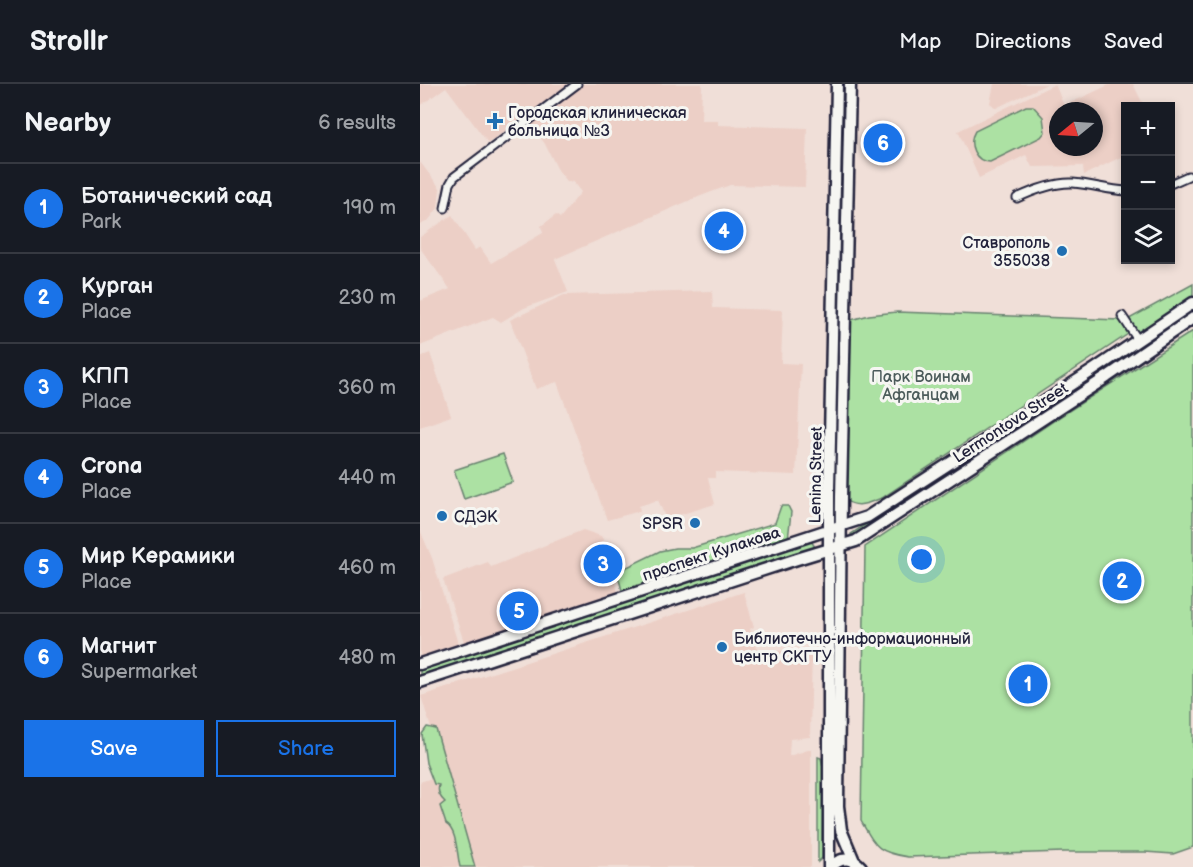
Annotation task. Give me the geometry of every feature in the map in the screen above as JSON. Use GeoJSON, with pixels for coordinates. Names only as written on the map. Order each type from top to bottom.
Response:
{"type":"FeatureCollection","features":[{"type":"Feature","properties":{"kind":"main road","name":"Lenina Street"},"geometry":{"type":"LineString","coordinates":[[830,867],[829,531],[837,84]]}},
{"type":"Feature","properties":{"kind":"main road","name":"Lenina Street"},"geometry":{"type":"LineString","coordinates":[[850,84],[838,806],[841,830],[858,864]]}},
{"type":"Feature","properties":{"kind":"main road","name":"Lermontova Street"},"geometry":{"type":"LineString","coordinates":[[841,526],[878,511],[1193,303]]}},
{"type":"Feature","properties":{"kind":"main road","name":"Lermontova Street"},"geometry":{"type":"LineString","coordinates":[[841,547],[856,541],[1193,318]]}},
{"type":"Feature","properties":{"kind":"main road"},"geometry":{"type":"LineString","coordinates":[[1022,415],[1030,427]]}},
{"type":"Feature","properties":{"kind":"main road","name":"проспект Кулакова"},"geometry":{"type":"LineString","coordinates":[[420,664],[841,526]]}},
{"type":"Feature","properties":{"kind":"main road","name":"проспект Кулакова"},"geometry":{"type":"LineString","coordinates":[[420,682],[841,547]]}},
{"type":"Feature","properties":{"kind":"main road"},"geometry":{"type":"LineString","coordinates":[[830,867],[842,859],[858,864]]}},
{"type":"Feature","properties":{"kind":"street"},"geometry":{"type":"LineString","coordinates":[[446,208],[450,184],[454,177],[577,84]]}},
{"type":"Feature","properties":{"kind":"street"},"geometry":{"type":"LineString","coordinates":[[1175,182],[1188,176]]}},
{"type":"Feature","properties":{"kind":"street"},"geometry":{"type":"LineString","coordinates":[[1017,198],[1036,189],[1072,183],[1121,191]]}},
{"type":"Feature","properties":{"kind":"street"},"geometry":{"type":"LineString","coordinates":[[1122,316],[1138,340]]}},
{"type":"Feature","properties":{"kind":"shaded area","name":"Городская клиническая больница №3"},"geometry":{"type":"Polygon","coordinates":[[[420,84],[569,84],[488,143],[446,87],[420,106],[420,84]]]}},
{"type":"Feature","properties":{"kind":"shaded area"},"geometry":{"type":"Polygon","coordinates":[[[584,84],[702,84],[701,120],[718,120],[718,125],[807,128],[805,187],[730,185],[693,199],[555,259],[568,292],[524,308],[501,322],[493,317],[420,346],[420,301],[450,289],[420,248],[420,237],[452,215],[475,250],[480,247],[491,263],[543,233],[541,226],[556,215],[560,218],[581,192],[558,170],[545,144],[530,123],[584,84]]]}},
{"type":"Feature","properties":{"kind":"shaded area"},"geometry":{"type":"Polygon","coordinates":[[[994,84],[1047,84],[996,108],[990,103],[994,84]]]}},
{"type":"Feature","properties":{"kind":"shaded area"},"geometry":{"type":"Polygon","coordinates":[[[1055,84],[1062,102],[1049,102],[1049,156],[1103,156],[1103,102],[1073,102],[1111,84],[1133,84],[1142,102],[1121,102],[1121,157],[1084,175],[1083,166],[1032,167],[1026,155],[979,178],[958,131],[1055,84]]]}},
{"type":"Feature","properties":{"kind":"shaded area"},"geometry":{"type":"Polygon","coordinates":[[[420,162],[440,188],[438,208],[428,221],[420,225],[420,162]]]}},
{"type":"Feature","properties":{"kind":"shaded area"},"geometry":{"type":"Polygon","coordinates":[[[712,291],[713,308],[783,310],[781,363],[801,364],[796,475],[715,472],[715,478],[708,478],[715,504],[666,519],[658,500],[639,506],[640,511],[607,520],[557,382],[536,389],[510,320],[564,295],[712,291]]]}},
{"type":"Feature","properties":{"kind":"shaded area"},"geometry":{"type":"Polygon","coordinates":[[[430,353],[451,416],[420,427],[420,357],[430,353]]]}},
{"type":"Feature","properties":{"kind":"shaded area"},"geometry":{"type":"Polygon","coordinates":[[[420,530],[432,558],[459,647],[420,659],[420,530]]]}},
{"type":"Feature","properties":{"kind":"shaded area"},"geometry":{"type":"Polygon","coordinates":[[[583,530],[601,536],[605,543],[619,597],[466,648],[443,579],[488,562],[491,567],[583,530]]]}},
{"type":"Feature","properties":{"kind":"shaded area"},"geometry":{"type":"Polygon","coordinates":[[[744,592],[754,627],[750,629],[759,653],[766,651],[812,652],[810,737],[790,739],[789,756],[811,749],[811,867],[474,867],[421,696],[744,592]]]}},
{"type":"Feature","properties":{"kind":"shaded area"},"geometry":{"type":"Polygon","coordinates":[[[438,776],[467,867],[420,867],[420,782],[438,776]]]}},
{"type":"Feature","properties":{"kind":"green space"},"geometry":{"type":"Polygon","coordinates":[[[1026,106],[1033,106],[1043,117],[1045,132],[1041,137],[990,162],[980,159],[972,147],[975,131],[1026,106]]]}},
{"type":"Feature","properties":{"kind":"green space"},"geometry":{"type":"Polygon","coordinates":[[[840,184],[843,184],[836,505],[833,504],[840,184]]]}},
{"type":"Feature","properties":{"kind":"green space"},"geometry":{"type":"Polygon","coordinates":[[[1193,284],[1193,297],[1142,332],[1137,333],[1129,319],[1193,284]]]}},
{"type":"Feature","properties":{"kind":"green space"},"geometry":{"type":"Polygon","coordinates":[[[1193,307],[1193,313],[1029,421],[1028,417],[1193,307]]]}},
{"type":"Feature","properties":{"kind":"green space","name":"Парк Воинам Афганцам"},"geometry":{"type":"Polygon","coordinates":[[[897,312],[1120,320],[1128,334],[882,498],[863,504],[854,504],[845,500],[851,320],[869,315],[897,312]]]}},
{"type":"Feature","properties":{"kind":"green space"},"geometry":{"type":"Polygon","coordinates":[[[1193,331],[1193,847],[1173,854],[1064,852],[908,857],[890,853],[878,847],[861,821],[865,547],[1193,331]]]}},
{"type":"Feature","properties":{"kind":"green space"},"geometry":{"type":"Polygon","coordinates":[[[1022,421],[1025,425],[852,537],[851,534],[1022,421]]]}},
{"type":"Feature","properties":{"kind":"green space"},"geometry":{"type":"Polygon","coordinates":[[[503,454],[513,482],[464,499],[454,470],[503,454]]]}},
{"type":"Feature","properties":{"kind":"green space"},"geometry":{"type":"Polygon","coordinates":[[[781,506],[788,506],[791,512],[788,540],[623,594],[618,576],[623,569],[660,551],[692,548],[775,523],[781,506]]]}},
{"type":"Feature","properties":{"kind":"green space"},"geometry":{"type":"Polygon","coordinates":[[[811,541],[815,547],[812,550],[420,677],[420,668],[811,541]]]}},
{"type":"Feature","properties":{"kind":"green space"},"geometry":{"type":"Polygon","coordinates":[[[427,727],[436,729],[475,867],[460,867],[454,837],[450,827],[446,824],[440,806],[445,802],[439,795],[439,785],[434,784],[426,763],[422,734],[427,727]]]}},
{"type":"Feature","properties":{"kind":"green space"},"geometry":{"type":"Polygon","coordinates":[[[818,757],[821,758],[823,767],[822,858],[818,862],[818,757]]]}},
{"type":"Feature","properties":{"kind":"place","name":"Городская клиническая больница №3"},"geometry":{"type":"Point","coordinates":[495,121]}},
{"type":"Feature","properties":{"kind":"place","name":"Магнит"},"geometry":{"type":"Point","coordinates":[883,143]}},
{"type":"Feature","properties":{"kind":"place","name":"Crona"},"geometry":{"type":"Point","coordinates":[724,231]}},
{"type":"Feature","properties":{"kind":"place","name":"Ставрополь 355038"},"geometry":{"type":"Point","coordinates":[1062,251]}},
{"type":"Feature","properties":{"kind":"place","name":"СДЭК"},"geometry":{"type":"Point","coordinates":[442,516]}},
{"type":"Feature","properties":{"kind":"place","name":"SPSR"},"geometry":{"type":"Point","coordinates":[695,523]}},
{"type":"Feature","properties":{"kind":"place","name":"КПП"},"geometry":{"type":"Point","coordinates":[603,564]}},
{"type":"Feature","properties":{"kind":"place","name":"Курган"},"geometry":{"type":"Point","coordinates":[1122,581]}},
{"type":"Feature","properties":{"kind":"place","name":"Мир Керамики"},"geometry":{"type":"Point","coordinates":[519,611]}},
{"type":"Feature","properties":{"kind":"place","name":"Библиотечно-информационный центр СКГТУ"},"geometry":{"type":"Point","coordinates":[722,647]}},
{"type":"Feature","properties":{"kind":"place","name":"Ботанический сад"},"geometry":{"type":"Point","coordinates":[1028,684]}}]}
